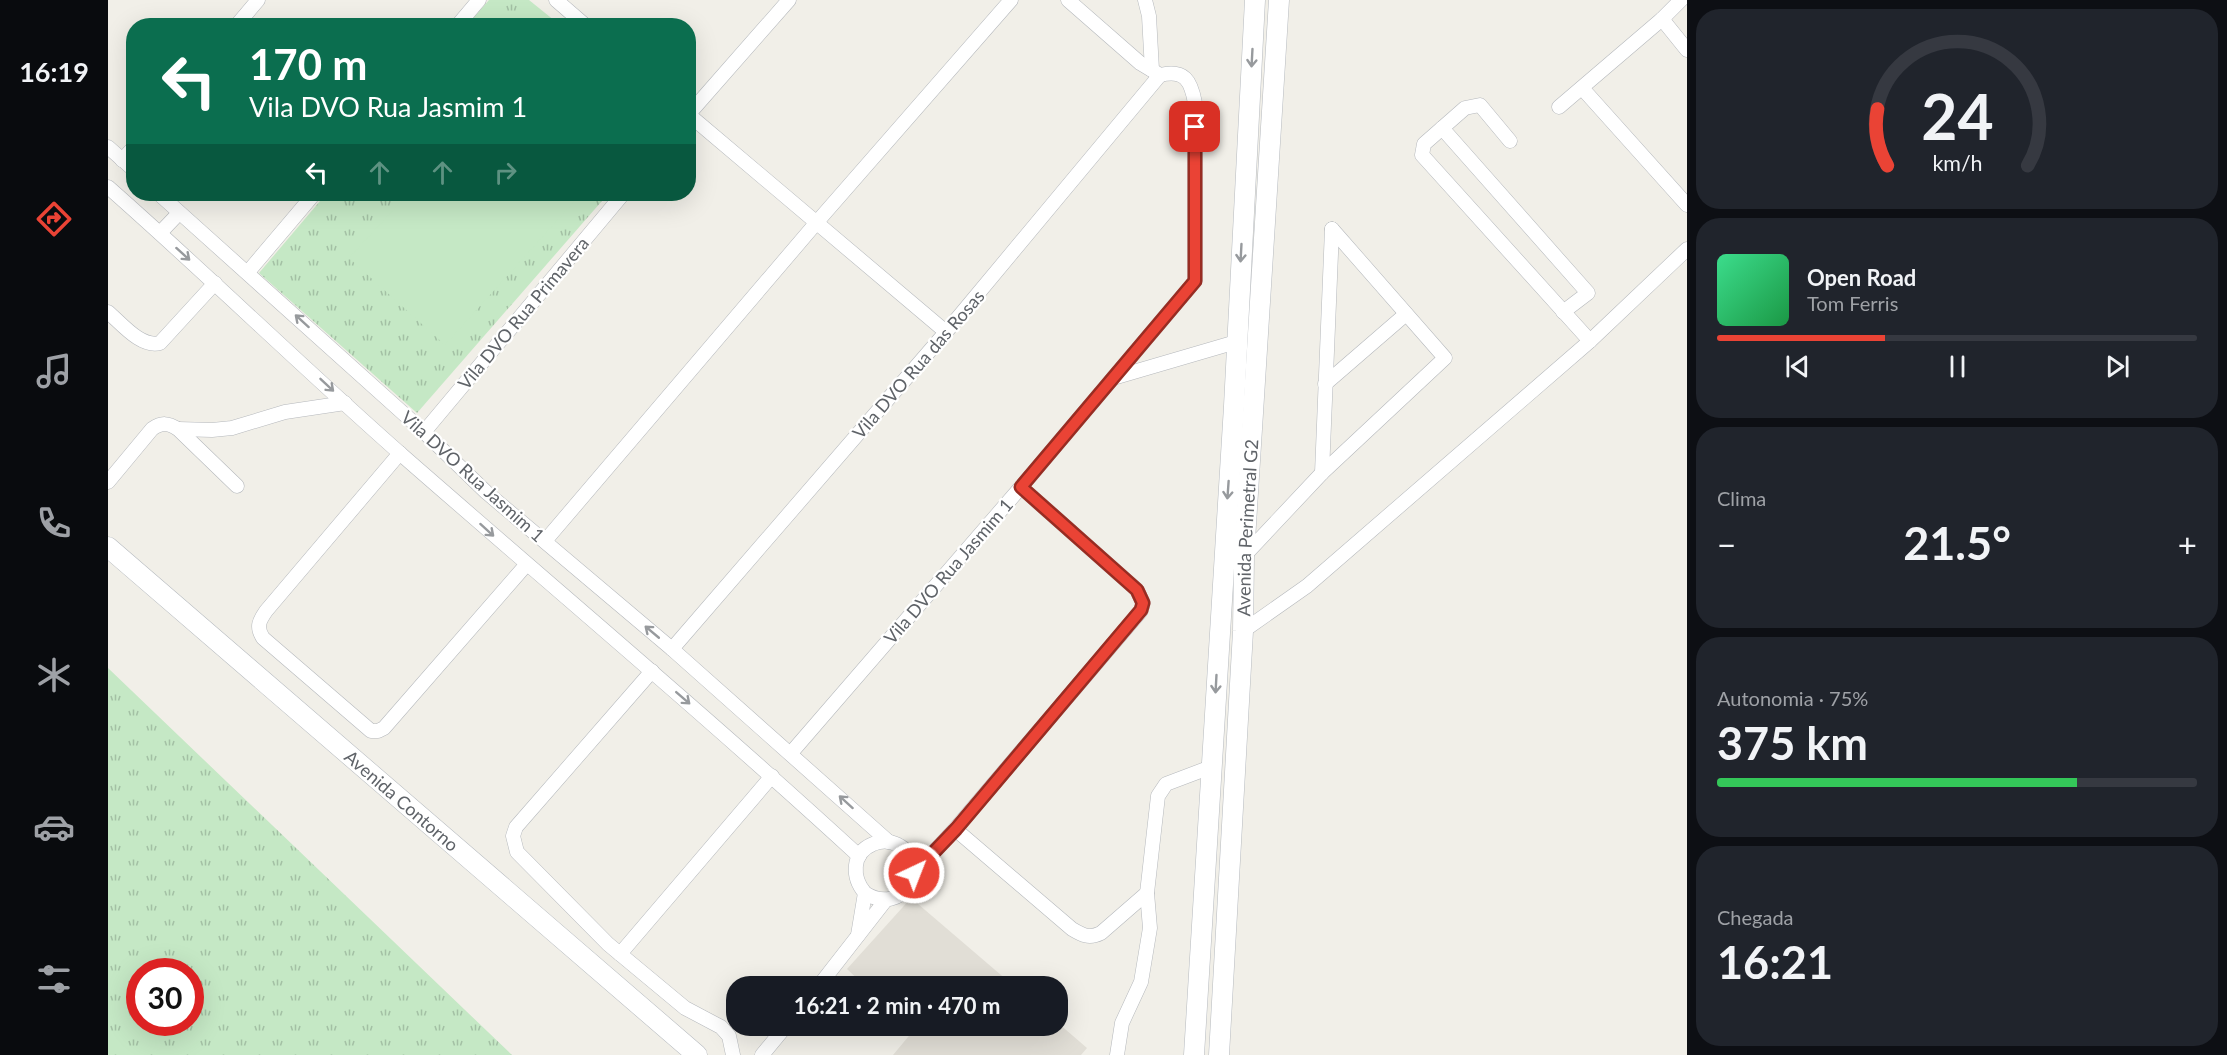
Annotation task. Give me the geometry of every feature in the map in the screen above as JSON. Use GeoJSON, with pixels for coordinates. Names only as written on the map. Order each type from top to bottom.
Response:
{"type":"FeatureCollection","features":[{"type":"Feature","properties":{"kind":"street"},"geometry":{"type":"LineString","coordinates":[[243,18],[258,0]]}},
{"type":"Feature","properties":{"kind":"street"},"geometry":{"type":"LineString","coordinates":[[464,18],[479,0]]}},
{"type":"Feature","properties":{"kind":"street"},"geometry":{"type":"LineString","coordinates":[[696,106],[789,0]]}},
{"type":"Feature","properties":{"kind":"street"},"geometry":{"type":"LineString","coordinates":[[545,541],[817,222],[1011,0]]}},
{"type":"Feature","properties":{"kind":"street"},"geometry":{"type":"LineString","coordinates":[[1021,487],[1195,281],[1195,103],[1191,84],[1185,78],[1170,73],[1156,73],[1140,63],[1068,0]]}},
{"type":"Feature","properties":{"kind":"street"},"geometry":{"type":"LineString","coordinates":[[1145,0],[1156,73]]}},
{"type":"Feature","properties":{"kind":"street","name":"Avenida Perimetral G2"},"geometry":{"type":"LineString","coordinates":[[1219,1055],[1243,631],[1244,407],[1236,342],[1255,0]]}},
{"type":"Feature","properties":{"kind":"street"},"geometry":{"type":"LineString","coordinates":[[1213,1055],[1244,407],[1270,0]]}},
{"type":"Feature","properties":{"kind":"street","name":"Avenida Perimetral G2"},"geometry":{"type":"LineString","coordinates":[[1194,1055],[1211,766],[1278,0]]}},
{"type":"Feature","properties":{"kind":"street"},"geometry":{"type":"LineString","coordinates":[[1559,107],[1681,0]]}},
{"type":"Feature","properties":{"kind":"street"},"geometry":{"type":"LineString","coordinates":[[564,3],[578,18]]}},
{"type":"Feature","properties":{"kind":"street"},"geometry":{"type":"LineString","coordinates":[[1662,19],[1687,50]]}},
{"type":"Feature","properties":{"kind":"street","name":"Vila DVO Rua das Rosas"},"geometry":{"type":"LineString","coordinates":[[672,649],[946,332],[1156,73]]}},
{"type":"Feature","properties":{"kind":"street"},"geometry":{"type":"LineString","coordinates":[[1582,88],[1686,202]]}},
{"type":"Feature","properties":{"kind":"street"},"geometry":{"type":"LineString","coordinates":[[1510,141],[1480,105],[1466,108],[1442,128],[1424,144],[1422,155],[1590,341]]}},
{"type":"Feature","properties":{"kind":"street"},"geometry":{"type":"LineString","coordinates":[[696,120],[946,332]]}},
{"type":"Feature","properties":{"kind":"street"},"geometry":{"type":"LineString","coordinates":[[1442,128],[1588,293],[1563,312]]}},
{"type":"Feature","properties":{"kind":"street"},"geometry":{"type":"LineString","coordinates":[[108,147],[126,163]]}},
{"type":"Feature","properties":{"kind":"street"},"geometry":{"type":"LineString","coordinates":[[122,160],[126,156]]}},
{"type":"Feature","properties":{"kind":"street"},"geometry":{"type":"LineString","coordinates":[[108,187],[400,453],[526,565],[652,670],[859,856]]}},
{"type":"Feature","properties":{"kind":"street","name":"Vila DVO Rua Jasmim 1"},"geometry":{"type":"LineString","coordinates":[[166,201],[424,432],[486,492],[672,649],[889,842]]}},
{"type":"Feature","properties":{"kind":"street"},"geometry":{"type":"LineString","coordinates":[[248,272],[309,201]]}},
{"type":"Feature","properties":{"kind":"street","name":"Vila DVO Rua Primavera"},"geometry":{"type":"LineString","coordinates":[[424,432],[617,201]]}},
{"type":"Feature","properties":{"kind":"street"},"geometry":{"type":"LineString","coordinates":[[160,233],[179,213]]}},
{"type":"Feature","properties":{"kind":"street"},"geometry":{"type":"LineString","coordinates":[[1244,556],[1322,472],[1445,358],[1332,229],[1322,472]]}},
{"type":"Feature","properties":{"kind":"street"},"geometry":{"type":"LineString","coordinates":[[1243,631],[1307,585],[1590,341],[1687,249]]}},
{"type":"Feature","properties":{"kind":"street"},"geometry":{"type":"LineString","coordinates":[[108,312],[144,342],[152,345],[160,343],[215,283]]}},
{"type":"Feature","properties":{"kind":"street"},"geometry":{"type":"LineString","coordinates":[[1326,384],[1406,314]]}},
{"type":"Feature","properties":{"kind":"street"},"geometry":{"type":"LineString","coordinates":[[1113,378],[1236,342]]}},
{"type":"Feature","properties":{"kind":"street"},"geometry":{"type":"LineString","coordinates":[[178,429],[232,428],[285,412],[345,403]]}},
{"type":"Feature","properties":{"kind":"street"},"geometry":{"type":"LineString","coordinates":[[108,482],[159,424],[168,424],[178,429],[237,486]]}},
{"type":"Feature","properties":{"kind":"street"},"geometry":{"type":"LineString","coordinates":[[400,453],[266,611],[259,622],[258,630],[263,638],[371,731],[378,731],[384,728],[526,565]]}},
{"type":"Feature","properties":{"kind":"street","name":"Vila DVO Rua Jasmim 1"},"geometry":{"type":"LineString","coordinates":[[791,753],[1021,487],[1137,590],[1143,603],[1141,610],[956,829],[914,873]]}},
{"type":"Feature","properties":{"kind":"street"},"geometry":{"type":"LineString","coordinates":[[467,511],[486,492]]}},
{"type":"Feature","properties":{"kind":"street","name":"Avenida Contorno"},"geometry":{"type":"LineString","coordinates":[[108,547],[697,1055]]}},
{"type":"Feature","properties":{"kind":"street"},"geometry":{"type":"LineString","coordinates":[[652,670],[516,827],[513,836],[517,852],[620,954],[685,1008],[721,1027],[729,1036],[733,1055]]}},
{"type":"Feature","properties":{"kind":"street"},"geometry":{"type":"LineString","coordinates":[[1117,1055],[1122,1023],[1141,982],[1150,928],[1147,892],[1158,795],[1166,784],[1211,766]]}},
{"type":"Feature","properties":{"kind":"street"},"geometry":{"type":"LineString","coordinates":[[620,954],[772,776]]}},
{"type":"Feature","properties":{"kind":"street"},"geometry":{"type":"LineString","coordinates":[[956,829],[1072,929],[1083,935],[1094,937],[1101,933],[1147,892]]}},
{"type":"Feature","properties":{"kind":"street"},"geometry":{"type":"LineString","coordinates":[[889,842],[897,844],[910,856],[914,873],[911,884],[905,892],[885,901],[865,893],[855,876],[855,866],[859,856],[872,844],[889,842]]}},
{"type":"Feature","properties":{"kind":"street"},"geometry":{"type":"LineString","coordinates":[[858,935],[865,893]]}},
{"type":"Feature","properties":{"kind":"street"},"geometry":{"type":"LineString","coordinates":[[826,976],[885,901]]}},
{"type":"Feature","properties":{"kind":"street"},"geometry":{"type":"LineString","coordinates":[[762,1055],[778,1036]]}},
{"type":"Feature","properties":{"kind":"shaded area"},"geometry":{"type":"Polygon","coordinates":[[[911,898],[1002,976],[854,976],[847,969],[911,898]]]}},
{"type":"Feature","properties":{"kind":"shaded area"},"geometry":{"type":"Polygon","coordinates":[[[1068,1032],[1087,1048],[1081,1055],[893,1055],[909,1036],[1068,1036],[1068,1032]]]}},
{"type":"Feature","properties":{"kind":"green space"},"geometry":{"type":"Polygon","coordinates":[[[489,0],[529,0],[551,18],[473,18],[489,0]]]}},
{"type":"Feature","properties":{"kind":"green space"},"geometry":{"type":"Polygon","coordinates":[[[320,201],[602,201],[417,413],[259,273],[320,201]]]}},
{"type":"Feature","properties":{"kind":"green space"},"geometry":{"type":"Polygon","coordinates":[[[402,201],[575,201],[445,345],[349,258],[402,201]]]}},
{"type":"Feature","properties":{"kind":"green space"},"geometry":{"type":"Polygon","coordinates":[[[108,668],[512,1055],[108,1055],[108,668]]]}},
{"type":"Feature","properties":{"kind":"route"},"geometry":{"type":"LineString","coordinates":[[914,873],[956,829],[1141,610],[1142,597],[1137,590],[1021,487],[1195,281],[1195,127]]}}]}
